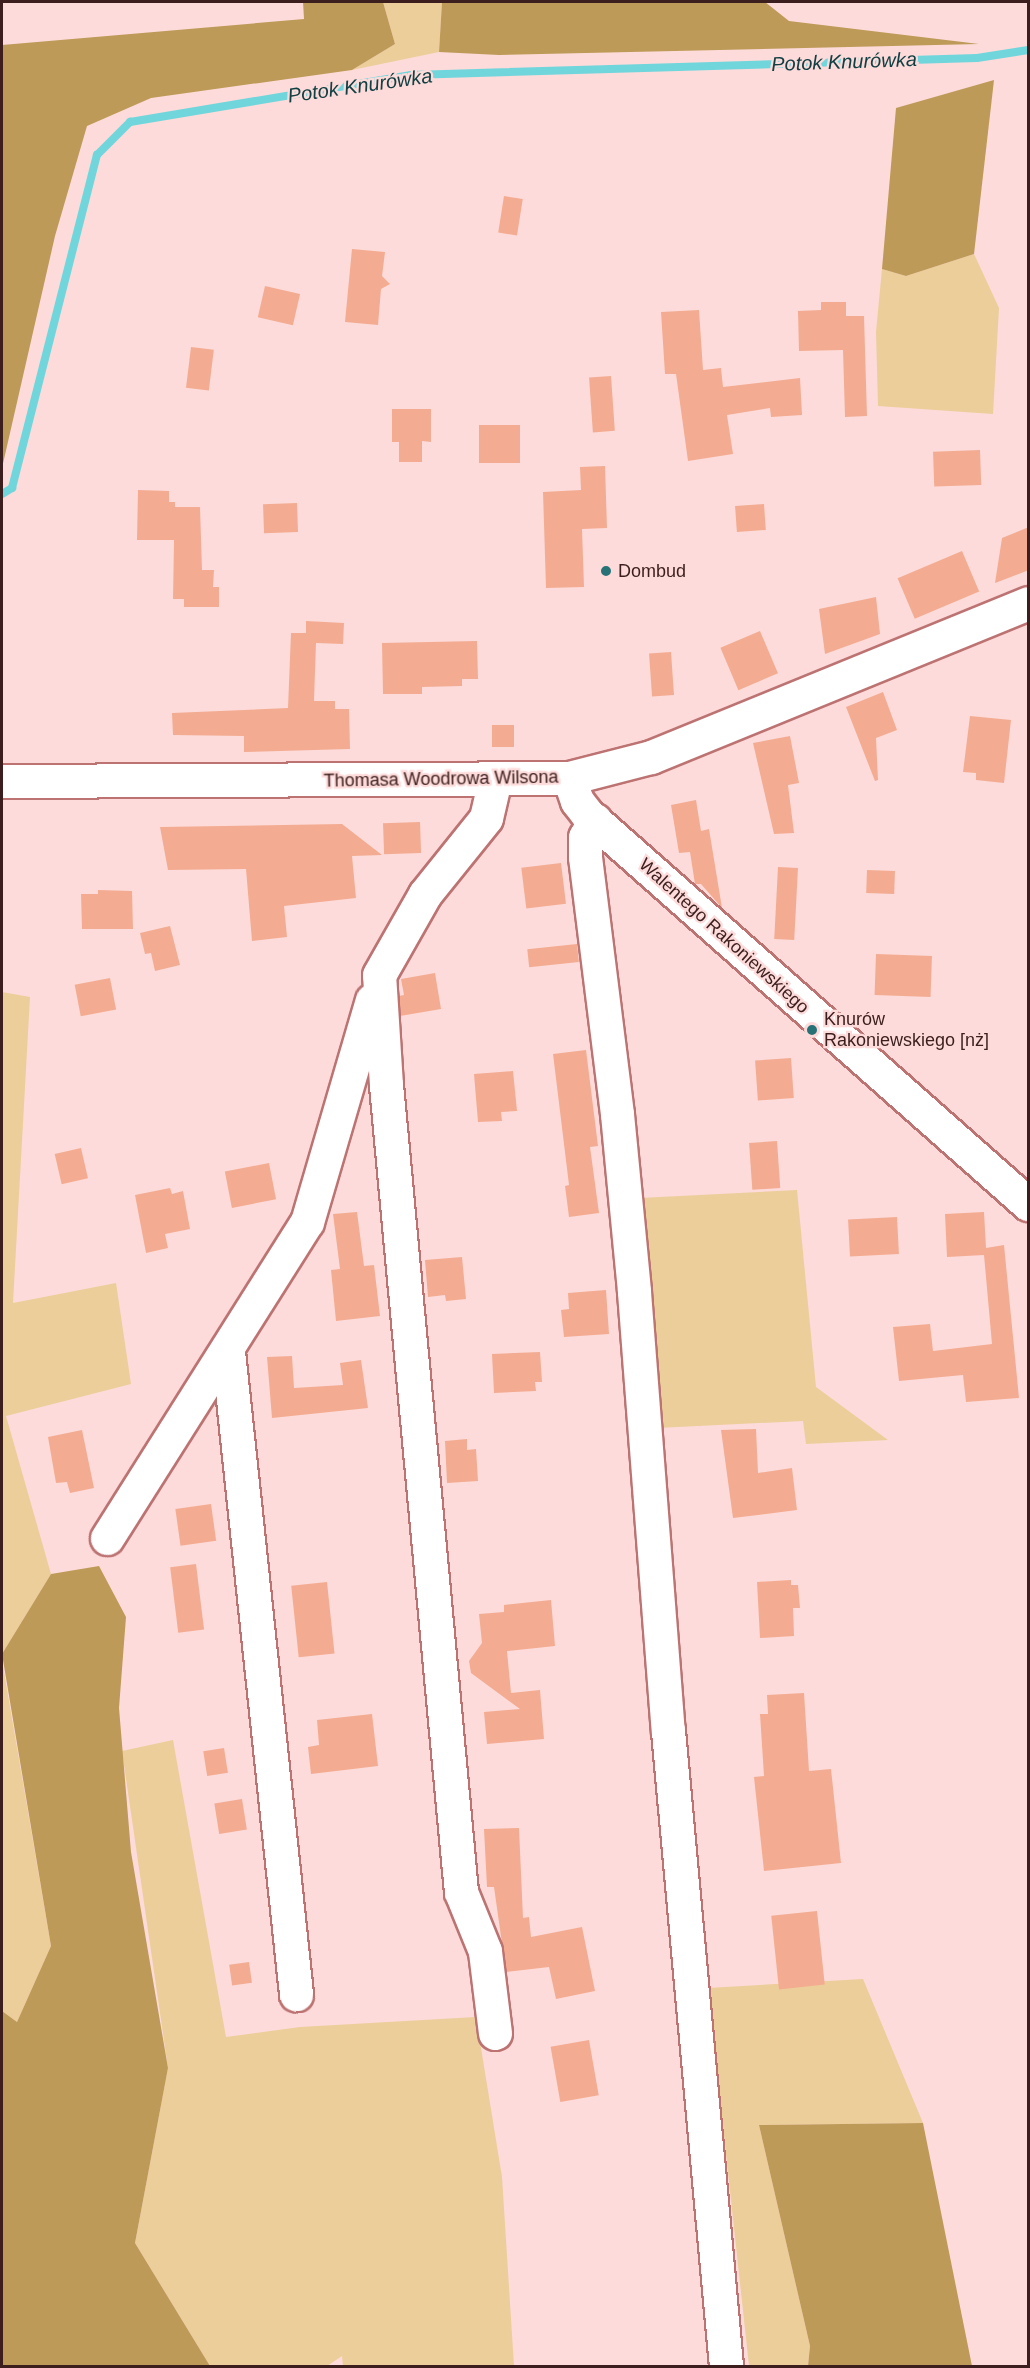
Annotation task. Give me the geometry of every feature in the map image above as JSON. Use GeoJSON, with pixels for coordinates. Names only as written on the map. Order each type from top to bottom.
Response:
{"type":"FeatureCollection","features":[{"type":"Feature","properties":{"kind":"street","name":"Thomasa Woodrowa Wilsona"},"geometry":{"type":"LineString","coordinates":[[2,781],[569,778],[651,757],[1029,603]]}},
{"type":"Feature","properties":{"kind":"street","name":"Walentego Rakoniewskiego"},"geometry":{"type":"LineString","coordinates":[[569,778],[581,807],[594,820],[1029,1204]]}},
{"type":"Feature","properties":{"kind":"street"},"geometry":{"type":"LineString","coordinates":[[107,1538],[228,1352],[307,1222],[379,975],[425,894],[486,818],[495,780]]}},
{"type":"Feature","properties":{"kind":"street"},"geometry":{"type":"LineString","coordinates":[[594,820],[585,837],[585,857],[617,1113],[634,1293],[668,1731],[726,2367]]}},
{"type":"Feature","properties":{"kind":"street"},"geometry":{"type":"LineString","coordinates":[[379,975],[387,1096],[461,1892],[485,1951],[495,2033]]}},
{"type":"Feature","properties":{"kind":"street"},"geometry":{"type":"LineString","coordinates":[[228,1352],[296,1994]]}},
{"type":"Feature","properties":{"kind":"shaded area"},"geometry":{"type":"Polygon","coordinates":[[[303,2],[383,2],[395,44],[352,70],[151,98],[87,126],[55,236],[2,468],[2,45],[304,19],[303,2]]]}},
{"type":"Feature","properties":{"kind":"shaded area"},"geometry":{"type":"Polygon","coordinates":[[[383,2],[442,2],[439,52],[352,70],[395,44],[383,2]]]}},
{"type":"Feature","properties":{"kind":"shaded area"},"geometry":{"type":"Polygon","coordinates":[[[442,2],[765,2],[789,21],[979,44],[499,55],[439,52],[442,2]]]}},
{"type":"Feature","properties":{"kind":"shaded area"},"geometry":{"type":"Polygon","coordinates":[[[994,80],[974,254],[906,276],[882,269],[896,108],[994,80]]]}},
{"type":"Feature","properties":{"kind":"shaded area"},"geometry":{"type":"Polygon","coordinates":[[[974,254],[999,308],[993,414],[878,406],[876,332],[882,269],[906,276],[974,254]]]}},
{"type":"Feature","properties":{"kind":"shaded area"},"geometry":{"type":"Polygon","coordinates":[[[2,992],[30,997],[13,1303],[116,1283],[131,1384],[6,1416],[51,1574],[2,1654],[2,992]]]}},
{"type":"Feature","properties":{"kind":"shaded area"},"geometry":{"type":"Polygon","coordinates":[[[797,1190],[816,1387],[888,1440],[806,1444],[803,1421],[657,1428],[640,1198],[797,1190]]]}},
{"type":"Feature","properties":{"kind":"shaded area"},"geometry":{"type":"Polygon","coordinates":[[[99,1566],[126,1617],[119,1708],[131,1852],[168,2068],[135,2243],[210,2366],[2,2366],[2,2011],[17,2022],[51,1946],[2,1654],[51,1574],[99,1566]]]}},
{"type":"Feature","properties":{"kind":"shaded area"},"geometry":{"type":"Polygon","coordinates":[[[2,1660],[51,1946],[17,2022],[2,2011],[2,1660]]]}},
{"type":"Feature","properties":{"kind":"shaded area"},"geometry":{"type":"Polygon","coordinates":[[[173,1740],[226,2037],[300,2027],[476,2017],[502,2177],[514,2366],[343,2366],[342,2356],[327,2366],[210,2366],[135,2243],[168,2068],[122,1751],[173,1740]]]}},
{"type":"Feature","properties":{"kind":"shaded area"},"geometry":{"type":"Polygon","coordinates":[[[863,1979],[923,2123],[759,2125],[810,2346],[808,2366],[749,2366],[708,1988],[863,1979]]]}},
{"type":"Feature","properties":{"kind":"shaded area"},"geometry":{"type":"Polygon","coordinates":[[[923,2123],[972,2366],[808,2366],[810,2346],[759,2125],[923,2123]]]}},
{"type":"Feature","properties":{"kind":"building"},"geometry":{"type":"Polygon","coordinates":[[[504,196],[523,199],[517,236],[498,233],[504,196]]]}},
{"type":"Feature","properties":{"kind":"building"},"geometry":{"type":"Polygon","coordinates":[[[352,249],[385,252],[382,276],[390,284],[381,289],[378,325],[345,322],[352,249]]]}},
{"type":"Feature","properties":{"kind":"building"},"geometry":{"type":"Polygon","coordinates":[[[265,286],[300,294],[293,325],[258,317],[265,286]]]}},
{"type":"Feature","properties":{"kind":"building"},"geometry":{"type":"Polygon","coordinates":[[[821,302],[846,302],[846,316],[864,316],[867,416],[845,417],[843,350],[799,351],[798,311],[821,310],[821,302]]]}},
{"type":"Feature","properties":{"kind":"building"},"geometry":{"type":"Polygon","coordinates":[[[699,310],[703,370],[721,368],[723,387],[800,378],[802,415],[771,417],[770,408],[727,415],[733,454],[688,461],[676,374],[665,374],[661,312],[699,310]]]}},
{"type":"Feature","properties":{"kind":"building"},"geometry":{"type":"Polygon","coordinates":[[[191,347],[214,350],[209,390],[186,388],[191,347]]]}},
{"type":"Feature","properties":{"kind":"building"},"geometry":{"type":"Polygon","coordinates":[[[611,376],[615,431],[593,432],[589,378],[611,376]]]}},
{"type":"Feature","properties":{"kind":"building"},"geometry":{"type":"Polygon","coordinates":[[[392,409],[431,409],[431,442],[422,441],[422,462],[399,462],[399,442],[392,442],[392,409]]]}},
{"type":"Feature","properties":{"kind":"building"},"geometry":{"type":"Polygon","coordinates":[[[479,425],[520,425],[520,463],[479,463],[479,425]]]}},
{"type":"Feature","properties":{"kind":"building"},"geometry":{"type":"Polygon","coordinates":[[[980,450],[981,485],[934,487],[933,452],[980,450]]]}},
{"type":"Feature","properties":{"kind":"building"},"geometry":{"type":"Polygon","coordinates":[[[605,466],[607,528],[582,529],[584,587],[546,588],[543,492],[581,490],[580,467],[605,466]]]}},
{"type":"Feature","properties":{"kind":"building"},"geometry":{"type":"Polygon","coordinates":[[[138,490],[169,491],[169,502],[175,502],[175,507],[200,507],[202,570],[214,570],[213,587],[219,587],[219,607],[184,607],[184,599],[173,599],[174,540],[137,540],[138,490]]]}},
{"type":"Feature","properties":{"kind":"building"},"geometry":{"type":"Polygon","coordinates":[[[297,503],[298,532],[264,533],[263,504],[297,503]]]}},
{"type":"Feature","properties":{"kind":"building"},"geometry":{"type":"Polygon","coordinates":[[[764,504],[766,530],[737,532],[735,506],[764,504]]]}},
{"type":"Feature","properties":{"kind":"building"},"geometry":{"type":"Polygon","coordinates":[[[1029,527],[1029,570],[995,583],[1002,538],[1029,527]]]}},
{"type":"Feature","properties":{"kind":"building"},"geometry":{"type":"Polygon","coordinates":[[[962,551],[979,592],[915,619],[898,578],[962,551]]]}},
{"type":"Feature","properties":{"kind":"building"},"geometry":{"type":"Polygon","coordinates":[[[876,597],[880,634],[825,654],[819,609],[876,597]]]}},
{"type":"Feature","properties":{"kind":"building"},"geometry":{"type":"Polygon","coordinates":[[[306,621],[344,623],[343,644],[316,643],[314,701],[335,701],[335,709],[349,709],[350,749],[244,752],[244,736],[173,735],[172,713],[288,708],[291,633],[306,633],[306,621]]]}},
{"type":"Feature","properties":{"kind":"building"},"geometry":{"type":"Polygon","coordinates":[[[760,631],[778,673],[738,690],[720,648],[760,631]]]}},
{"type":"Feature","properties":{"kind":"building"},"geometry":{"type":"Polygon","coordinates":[[[477,641],[478,679],[462,679],[462,686],[422,687],[422,694],[383,694],[382,643],[477,641]]]}},
{"type":"Feature","properties":{"kind":"building"},"geometry":{"type":"Polygon","coordinates":[[[671,652],[674,695],[652,696],[649,654],[671,652]]]}},
{"type":"Feature","properties":{"kind":"building"},"geometry":{"type":"Polygon","coordinates":[[[883,692],[897,730],[876,738],[878,780],[875,781],[846,707],[883,692]]]}},
{"type":"Feature","properties":{"kind":"building"},"geometry":{"type":"Polygon","coordinates":[[[970,716],[1011,720],[1004,783],[976,780],[976,773],[963,772],[970,716]]]}},
{"type":"Feature","properties":{"kind":"building"},"geometry":{"type":"Polygon","coordinates":[[[492,725],[514,725],[514,747],[492,747],[492,725]]]}},
{"type":"Feature","properties":{"kind":"building"},"geometry":{"type":"Polygon","coordinates":[[[790,736],[799,783],[788,785],[794,833],[774,834],[753,743],[790,736]]]}},
{"type":"Feature","properties":{"kind":"building"},"geometry":{"type":"Polygon","coordinates":[[[696,800],[701,831],[709,829],[722,908],[701,884],[695,884],[690,852],[679,853],[671,805],[696,800]]]}},
{"type":"Feature","properties":{"kind":"building"},"geometry":{"type":"Polygon","coordinates":[[[420,822],[421,853],[384,854],[383,823],[420,822]]]}},
{"type":"Feature","properties":{"kind":"building"},"geometry":{"type":"Polygon","coordinates":[[[342,824],[382,855],[352,856],[356,898],[284,906],[287,937],[252,941],[246,869],[168,870],[160,827],[342,824]]]}},
{"type":"Feature","properties":{"kind":"building"},"geometry":{"type":"Polygon","coordinates":[[[561,863],[566,904],[526,909],[521,868],[561,863]]]}},
{"type":"Feature","properties":{"kind":"building"},"geometry":{"type":"Polygon","coordinates":[[[778,867],[798,868],[794,940],[774,939],[778,867]]]}},
{"type":"Feature","properties":{"kind":"building"},"geometry":{"type":"Polygon","coordinates":[[[867,870],[895,871],[894,894],[866,893],[867,870]]]}},
{"type":"Feature","properties":{"kind":"building"},"geometry":{"type":"Polygon","coordinates":[[[98,890],[132,891],[133,929],[82,929],[81,894],[98,894],[98,890]]]}},
{"type":"Feature","properties":{"kind":"building"},"geometry":{"type":"Polygon","coordinates":[[[170,926],[180,965],[155,971],[151,953],[145,954],[140,933],[170,926]]]}},
{"type":"Feature","properties":{"kind":"building"},"geometry":{"type":"Polygon","coordinates":[[[577,944],[579,962],[529,967],[527,949],[577,944]]]}},
{"type":"Feature","properties":{"kind":"building"},"geometry":{"type":"Polygon","coordinates":[[[876,954],[932,956],[931,997],[875,995],[876,954]]]}},
{"type":"Feature","properties":{"kind":"building"},"geometry":{"type":"Polygon","coordinates":[[[435,973],[441,1009],[400,1016],[399,996],[404,995],[401,979],[435,973]]]}},
{"type":"Feature","properties":{"kind":"building"},"geometry":{"type":"Polygon","coordinates":[[[110,978],[116,1009],[81,1016],[75,985],[110,978]]]}},
{"type":"Feature","properties":{"kind":"building"},"geometry":{"type":"Polygon","coordinates":[[[586,1050],[598,1146],[590,1147],[599,1213],[569,1217],[565,1186],[569,1185],[553,1054],[586,1050]]]}},
{"type":"Feature","properties":{"kind":"building"},"geometry":{"type":"Polygon","coordinates":[[[791,1058],[794,1098],[758,1100],[755,1061],[791,1058]]]}},
{"type":"Feature","properties":{"kind":"building"},"geometry":{"type":"Polygon","coordinates":[[[513,1071],[517,1111],[501,1112],[502,1121],[478,1122],[474,1074],[513,1071]]]}},
{"type":"Feature","properties":{"kind":"building"},"geometry":{"type":"Polygon","coordinates":[[[777,1141],[780,1188],[752,1190],[749,1143],[777,1141]]]}},
{"type":"Feature","properties":{"kind":"building"},"geometry":{"type":"Polygon","coordinates":[[[81,1148],[88,1178],[62,1184],[55,1154],[81,1148]]]}},
{"type":"Feature","properties":{"kind":"building"},"geometry":{"type":"Polygon","coordinates":[[[269,1163],[276,1199],[232,1208],[225,1172],[269,1163]]]}},
{"type":"Feature","properties":{"kind":"building"},"geometry":{"type":"Polygon","coordinates":[[[170,1188],[172,1194],[183,1191],[190,1229],[165,1234],[168,1248],[146,1253],[135,1195],[170,1188]]]}},
{"type":"Feature","properties":{"kind":"building"},"geometry":{"type":"Polygon","coordinates":[[[357,1212],[364,1266],[374,1265],[380,1316],[336,1321],[331,1270],[340,1269],[333,1214],[357,1212]]]}},
{"type":"Feature","properties":{"kind":"building"},"geometry":{"type":"Polygon","coordinates":[[[984,1212],[986,1248],[1004,1245],[1019,1398],[966,1402],[963,1375],[899,1381],[893,1327],[930,1324],[933,1351],[992,1344],[984,1255],[947,1257],[945,1214],[984,1212]]]}},
{"type":"Feature","properties":{"kind":"building"},"geometry":{"type":"Polygon","coordinates":[[[897,1217],[899,1254],[850,1257],[848,1220],[897,1217]]]}},
{"type":"Feature","properties":{"kind":"building"},"geometry":{"type":"Polygon","coordinates":[[[462,1257],[466,1299],[446,1301],[445,1295],[428,1297],[425,1260],[462,1257]]]}},
{"type":"Feature","properties":{"kind":"building"},"geometry":{"type":"Polygon","coordinates":[[[606,1290],[609,1334],[564,1337],[561,1310],[569,1309],[568,1293],[606,1290]]]}},
{"type":"Feature","properties":{"kind":"building"},"geometry":{"type":"Polygon","coordinates":[[[540,1352],[542,1382],[535,1382],[536,1391],[494,1393],[492,1354],[540,1352]]]}},
{"type":"Feature","properties":{"kind":"building"},"geometry":{"type":"Polygon","coordinates":[[[292,1356],[294,1388],[343,1385],[340,1363],[361,1360],[368,1408],[272,1418],[267,1357],[292,1356]]]}},
{"type":"Feature","properties":{"kind":"building"},"geometry":{"type":"Polygon","coordinates":[[[756,1429],[758,1473],[792,1468],[797,1510],[733,1518],[721,1430],[756,1429]]]}},
{"type":"Feature","properties":{"kind":"building"},"geometry":{"type":"Polygon","coordinates":[[[82,1430],[94,1488],[70,1493],[67,1482],[56,1483],[48,1437],[82,1430]]]}},
{"type":"Feature","properties":{"kind":"building"},"geometry":{"type":"Polygon","coordinates":[[[467,1439],[467,1450],[476,1449],[478,1481],[447,1483],[445,1441],[467,1439]]]}},
{"type":"Feature","properties":{"kind":"building"},"geometry":{"type":"Polygon","coordinates":[[[211,1504],[216,1541],[180,1546],[175,1509],[211,1504]]]}},
{"type":"Feature","properties":{"kind":"building"},"geometry":{"type":"Polygon","coordinates":[[[196,1564],[204,1630],[178,1633],[170,1567],[196,1564]]]}},
{"type":"Feature","properties":{"kind":"building"},"geometry":{"type":"Polygon","coordinates":[[[791,1580],[791,1585],[798,1585],[800,1608],[793,1608],[794,1636],[760,1638],[757,1582],[791,1580]]]}},
{"type":"Feature","properties":{"kind":"building"},"geometry":{"type":"Polygon","coordinates":[[[327,1582],[335,1654],[299,1657],[291,1586],[327,1582]]]}},
{"type":"Feature","properties":{"kind":"building"},"geometry":{"type":"Polygon","coordinates":[[[551,1600],[555,1646],[507,1651],[511,1693],[540,1690],[544,1739],[487,1744],[484,1712],[520,1709],[471,1673],[469,1661],[482,1643],[479,1614],[504,1612],[504,1605],[551,1600]]]}},
{"type":"Feature","properties":{"kind":"building"},"geometry":{"type":"Polygon","coordinates":[[[804,1693],[809,1771],[831,1769],[841,1863],[764,1871],[754,1777],[764,1776],[760,1714],[768,1714],[767,1695],[804,1693]]]}},
{"type":"Feature","properties":{"kind":"building"},"geometry":{"type":"Polygon","coordinates":[[[372,1714],[378,1766],[311,1774],[308,1747],[319,1745],[317,1720],[372,1714]]]}},
{"type":"Feature","properties":{"kind":"building"},"geometry":{"type":"Polygon","coordinates":[[[224,1748],[228,1773],[207,1776],[203,1751],[224,1748]]]}},
{"type":"Feature","properties":{"kind":"building"},"geometry":{"type":"Polygon","coordinates":[[[242,1799],[247,1830],[219,1834],[214,1803],[242,1799]]]}},
{"type":"Feature","properties":{"kind":"building"},"geometry":{"type":"Polygon","coordinates":[[[519,1828],[523,1918],[529,1917],[531,1937],[582,1927],[595,1991],[556,1999],[549,1967],[506,1972],[494,1887],[487,1887],[484,1829],[519,1828]]]}},
{"type":"Feature","properties":{"kind":"building"},"geometry":{"type":"Polygon","coordinates":[[[817,1911],[825,1985],[779,1989],[771,1916],[817,1911]]]}},
{"type":"Feature","properties":{"kind":"building"},"geometry":{"type":"Polygon","coordinates":[[[249,1962],[252,1983],[232,1986],[229,1965],[249,1962]]]}},
{"type":"Feature","properties":{"kind":"building"},"geometry":{"type":"Polygon","coordinates":[[[589,2040],[599,2095],[560,2102],[551,2047],[589,2040]]]}},
{"type":"Feature","properties":{"kind":"waterway","name":"Potok Knurówka"},"geometry":{"type":"LineString","coordinates":[[2,494],[12,488],[97,155],[130,122],[411,75],[977,58],[1028,50]]}},
{"type":"Feature","properties":{"kind":"place","name":"Dombud"},"geometry":{"type":"Point","coordinates":[606,571]}},
{"type":"Feature","properties":{"kind":"place","name":"Knurów Rakoniewskiego [nż]"},"geometry":{"type":"Point","coordinates":[812,1030]}}]}
